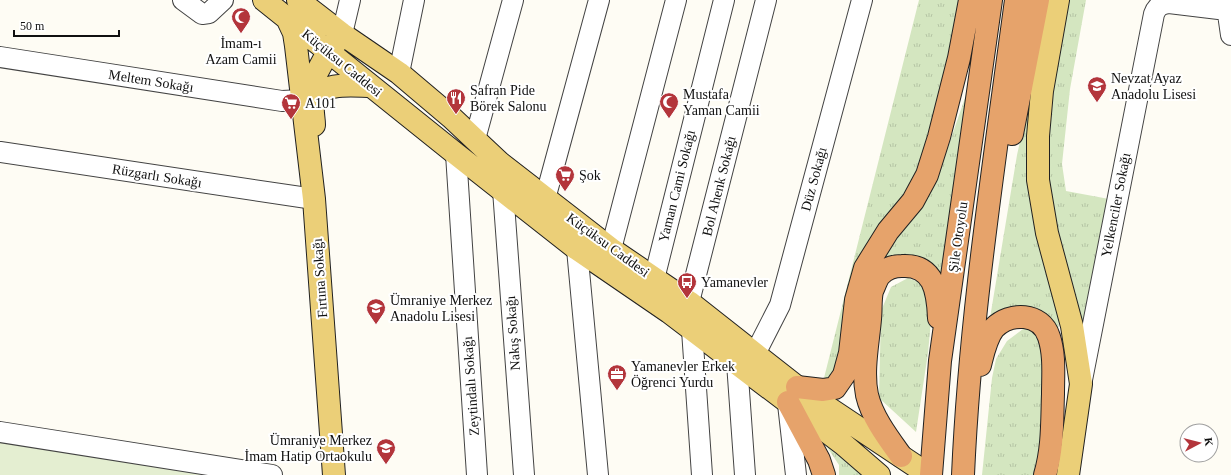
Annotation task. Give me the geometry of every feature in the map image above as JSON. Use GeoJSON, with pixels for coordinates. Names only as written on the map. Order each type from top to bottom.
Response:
{"type":"FeatureCollection","features":[{"type":"Feature","properties":{"kind":"highway"},"geometry":{"type":"LineString","coordinates":[[824,475],[792,395],[835,388],[844,375],[850,352],[856,300],[865,268],[888,231],[913,201],[927,175],[939,137],[960,58],[970,0]]}},
{"type":"Feature","properties":{"kind":"highway","name":"Şile Otoyolu"},"geometry":{"type":"LineString","coordinates":[[930,475],[940,361],[991,0]]}},
{"type":"Feature","properties":{"kind":"highway","name":"Şile Otoyolu"},"geometry":{"type":"LineString","coordinates":[[963,475],[966,418],[980,280],[1016,0]]}},
{"type":"Feature","properties":{"kind":"highway"},"geometry":{"type":"LineString","coordinates":[[980,280],[998,186],[1010,142],[1038,0]]}},
{"type":"Feature","properties":{"kind":"highway"},"geometry":{"type":"LineString","coordinates":[[901,456],[884,432],[873,410],[867,396],[865,380],[872,292],[880,274],[893,266],[909,266],[922,270],[929,275],[934,285],[939,308],[940,361]]}},
{"type":"Feature","properties":{"kind":"highway"},"geometry":{"type":"LineString","coordinates":[[966,418],[985,346],[993,329],[1004,320],[1019,316],[1029,318],[1043,326],[1048,335],[1053,355],[1052,442],[1045,475]]}},
{"type":"Feature","properties":{"kind":"main road","name":"Küçüksu Caddesi"},"geometry":{"type":"LineString","coordinates":[[264,0],[577,249],[651,288],[689,302],[746,358],[792,395],[843,444],[879,475]]}},
{"type":"Feature","properties":{"kind":"main road","name":"Küçüksu Caddesi"},"geometry":{"type":"LineString","coordinates":[[298,0],[342,34],[399,74],[475,139],[500,163],[611,249],[692,330],[746,358]]}},
{"type":"Feature","properties":{"kind":"main road"},"geometry":{"type":"LineString","coordinates":[[1058,0],[1042,91],[1038,136],[1038,180],[1047,233],[1072,326],[1081,384]]}},
{"type":"Feature","properties":{"kind":"main road","name":"Fırtına Sokağı"},"geometry":{"type":"LineString","coordinates":[[287,18],[294,33],[296,46],[314,199],[334,475]]}},
{"type":"Feature","properties":{"kind":"main road"},"geometry":{"type":"LineString","coordinates":[[322,19],[328,31],[330,41],[328,52]]}},
{"type":"Feature","properties":{"kind":"main road"},"geometry":{"type":"LineString","coordinates":[[301,91],[342,34]]}},
{"type":"Feature","properties":{"kind":"main road"},"geometry":{"type":"LineString","coordinates":[[328,52],[361,52],[376,57]]}},
{"type":"Feature","properties":{"kind":"main road"},"geometry":{"type":"LineString","coordinates":[[314,199],[318,167],[313,108],[314,100],[319,93],[328,88],[348,85],[371,86]]}},
{"type":"Feature","properties":{"kind":"main road","name":"Yelkenciler Sokağı"},"geometry":{"type":"LineString","coordinates":[[1068,475],[1081,384]]}},
{"type":"Feature","properties":{"kind":"main road","name":"Küçüksu Caddesi"},"geometry":{"type":"LineString","coordinates":[[792,395],[901,456],[930,475]]}},
{"type":"Feature","properties":{"kind":"street"},"geometry":{"type":"LineString","coordinates":[[183,0],[202,14],[209,13],[223,0]]}},
{"type":"Feature","properties":{"kind":"street"},"geometry":{"type":"LineString","coordinates":[[342,34],[350,0]]}},
{"type":"Feature","properties":{"kind":"street"},"geometry":{"type":"LineString","coordinates":[[399,74],[414,0]]}},
{"type":"Feature","properties":{"kind":"street"},"geometry":{"type":"LineString","coordinates":[[475,139],[513,0]]}},
{"type":"Feature","properties":{"kind":"street"},"geometry":{"type":"LineString","coordinates":[[546,199],[599,0]]}},
{"type":"Feature","properties":{"kind":"street"},"geometry":{"type":"LineString","coordinates":[[611,249],[676,0]]}},
{"type":"Feature","properties":{"kind":"street","name":"Yaman Cami Sokağı"},"geometry":{"type":"LineString","coordinates":[[651,288],[724,0]]}},
{"type":"Feature","properties":{"kind":"street","name":"Bol Ahenk Sokağı"},"geometry":{"type":"LineString","coordinates":[[689,302],[766,0]]}},
{"type":"Feature","properties":{"kind":"street","name":"Düz Sokağı"},"geometry":{"type":"LineString","coordinates":[[746,358],[780,304],[862,0]]}},
{"type":"Feature","properties":{"kind":"street","name":"Yelkenciler Sokağı"},"geometry":{"type":"LineString","coordinates":[[1081,384],[1154,14],[1157,8],[1162,4],[1169,3],[1227,5]]}},
{"type":"Feature","properties":{"kind":"street"},"geometry":{"type":"LineString","coordinates":[[1227,5],[1231,35]]}},
{"type":"Feature","properties":{"kind":"street","name":"Meltem Sokağı"},"geometry":{"type":"LineString","coordinates":[[0,57],[282,101],[301,91]]}},
{"type":"Feature","properties":{"kind":"street","name":"Rüzgarlı Sokağı"},"geometry":{"type":"LineString","coordinates":[[0,152],[314,199]]}},
{"type":"Feature","properties":{"kind":"street","name":"Zeytindalı Sokağı"},"geometry":{"type":"LineString","coordinates":[[456,154],[477,475]]}},
{"type":"Feature","properties":{"kind":"street","name":"Nakış Sokağı"},"geometry":{"type":"LineString","coordinates":[[503,190],[524,475]]}},
{"type":"Feature","properties":{"kind":"street"},"geometry":{"type":"LineString","coordinates":[[577,249],[598,475]]}},
{"type":"Feature","properties":{"kind":"street"},"geometry":{"type":"LineString","coordinates":[[692,330],[702,475]]}},
{"type":"Feature","properties":{"kind":"street"},"geometry":{"type":"LineString","coordinates":[[745,475],[746,358]]}},
{"type":"Feature","properties":{"kind":"street"},"geometry":{"type":"LineString","coordinates":[[792,395],[796,475]]}},
{"type":"Feature","properties":{"kind":"street"},"geometry":{"type":"LineString","coordinates":[[0,432],[272,475]]}},
{"type":"Feature","properties":{"kind":"green space"},"geometry":{"type":"Polygon","coordinates":[[[919,0],[962,0],[945,82],[922,163],[892,213],[842,364],[830,383],[824,378],[919,0]]]}},
{"type":"Feature","properties":{"kind":"green space"},"geometry":{"type":"Polygon","coordinates":[[[1068,0],[1086,0],[1070,89],[1062,164],[1066,191],[1109,199],[1083,335],[1056,235],[1047,165],[1055,77],[1068,0]]]}},
{"type":"Feature","properties":{"kind":"green space"},"geometry":{"type":"Polygon","coordinates":[[[1033,83],[1028,150],[1030,202],[1044,266],[1059,319],[1058,333],[990,318],[1017,155],[1033,83]]]}},
{"type":"Feature","properties":{"kind":"green space"},"geometry":{"type":"Polygon","coordinates":[[[966,95],[940,280],[873,267],[939,173],[966,95]]]}},
{"type":"Feature","properties":{"kind":"green space"},"geometry":{"type":"Polygon","coordinates":[[[908,278],[927,285],[932,310],[928,353],[916,432],[879,398],[881,311],[891,287],[908,278]]]}},
{"type":"Feature","properties":{"kind":"green space"},"geometry":{"type":"Polygon","coordinates":[[[1023,329],[1037,330],[1043,341],[1046,397],[1040,465],[1035,475],[982,475],[992,378],[996,359],[1007,341],[1023,329]]]}},
{"type":"Feature","properties":{"kind":"green space"},"geometry":{"type":"Polygon","coordinates":[[[0,438],[212,475],[0,475],[0,438]]]}},
{"type":"Feature","properties":{"kind":"green space"},"geometry":{"type":"Polygon","coordinates":[[[825,444],[862,475],[839,475],[839,465],[825,444]]]}},
{"type":"Feature","properties":{"kind":"place","name":"İmam-ı Azam Camii"},"geometry":{"type":"Point","coordinates":[241,34]}},
{"type":"Feature","properties":{"kind":"place","name":"Nevzat Ayaz Anadolu Lisesi"},"geometry":{"type":"Point","coordinates":[1097,103]}},
{"type":"Feature","properties":{"kind":"place","name":"Safran Pide Börek Salonu"},"geometry":{"type":"Point","coordinates":[456,115]}},
{"type":"Feature","properties":{"kind":"place","name":"Mustafa Yaman Camii"},"geometry":{"type":"Point","coordinates":[669,119]}},
{"type":"Feature","properties":{"kind":"place","name":"A101"},"geometry":{"type":"Point","coordinates":[291,120]}},
{"type":"Feature","properties":{"kind":"place","name":"Şok"},"geometry":{"type":"Point","coordinates":[565,192]}},
{"type":"Feature","properties":{"kind":"place","name":"Yamanevler"},"geometry":{"type":"Point","coordinates":[687,299]}},
{"type":"Feature","properties":{"kind":"place","name":"Ümraniye Merkez Anadolu Lisesi"},"geometry":{"type":"Point","coordinates":[376,325]}},
{"type":"Feature","properties":{"kind":"place","name":"Yamanevler Erkek Öğrenci Yurdu"},"geometry":{"type":"Point","coordinates":[617,391]}},
{"type":"Feature","properties":{"kind":"place","name":"Ümraniye Merkez İmam Hatip Ortaokulu"},"geometry":{"type":"Point","coordinates":[386,465]}}]}
